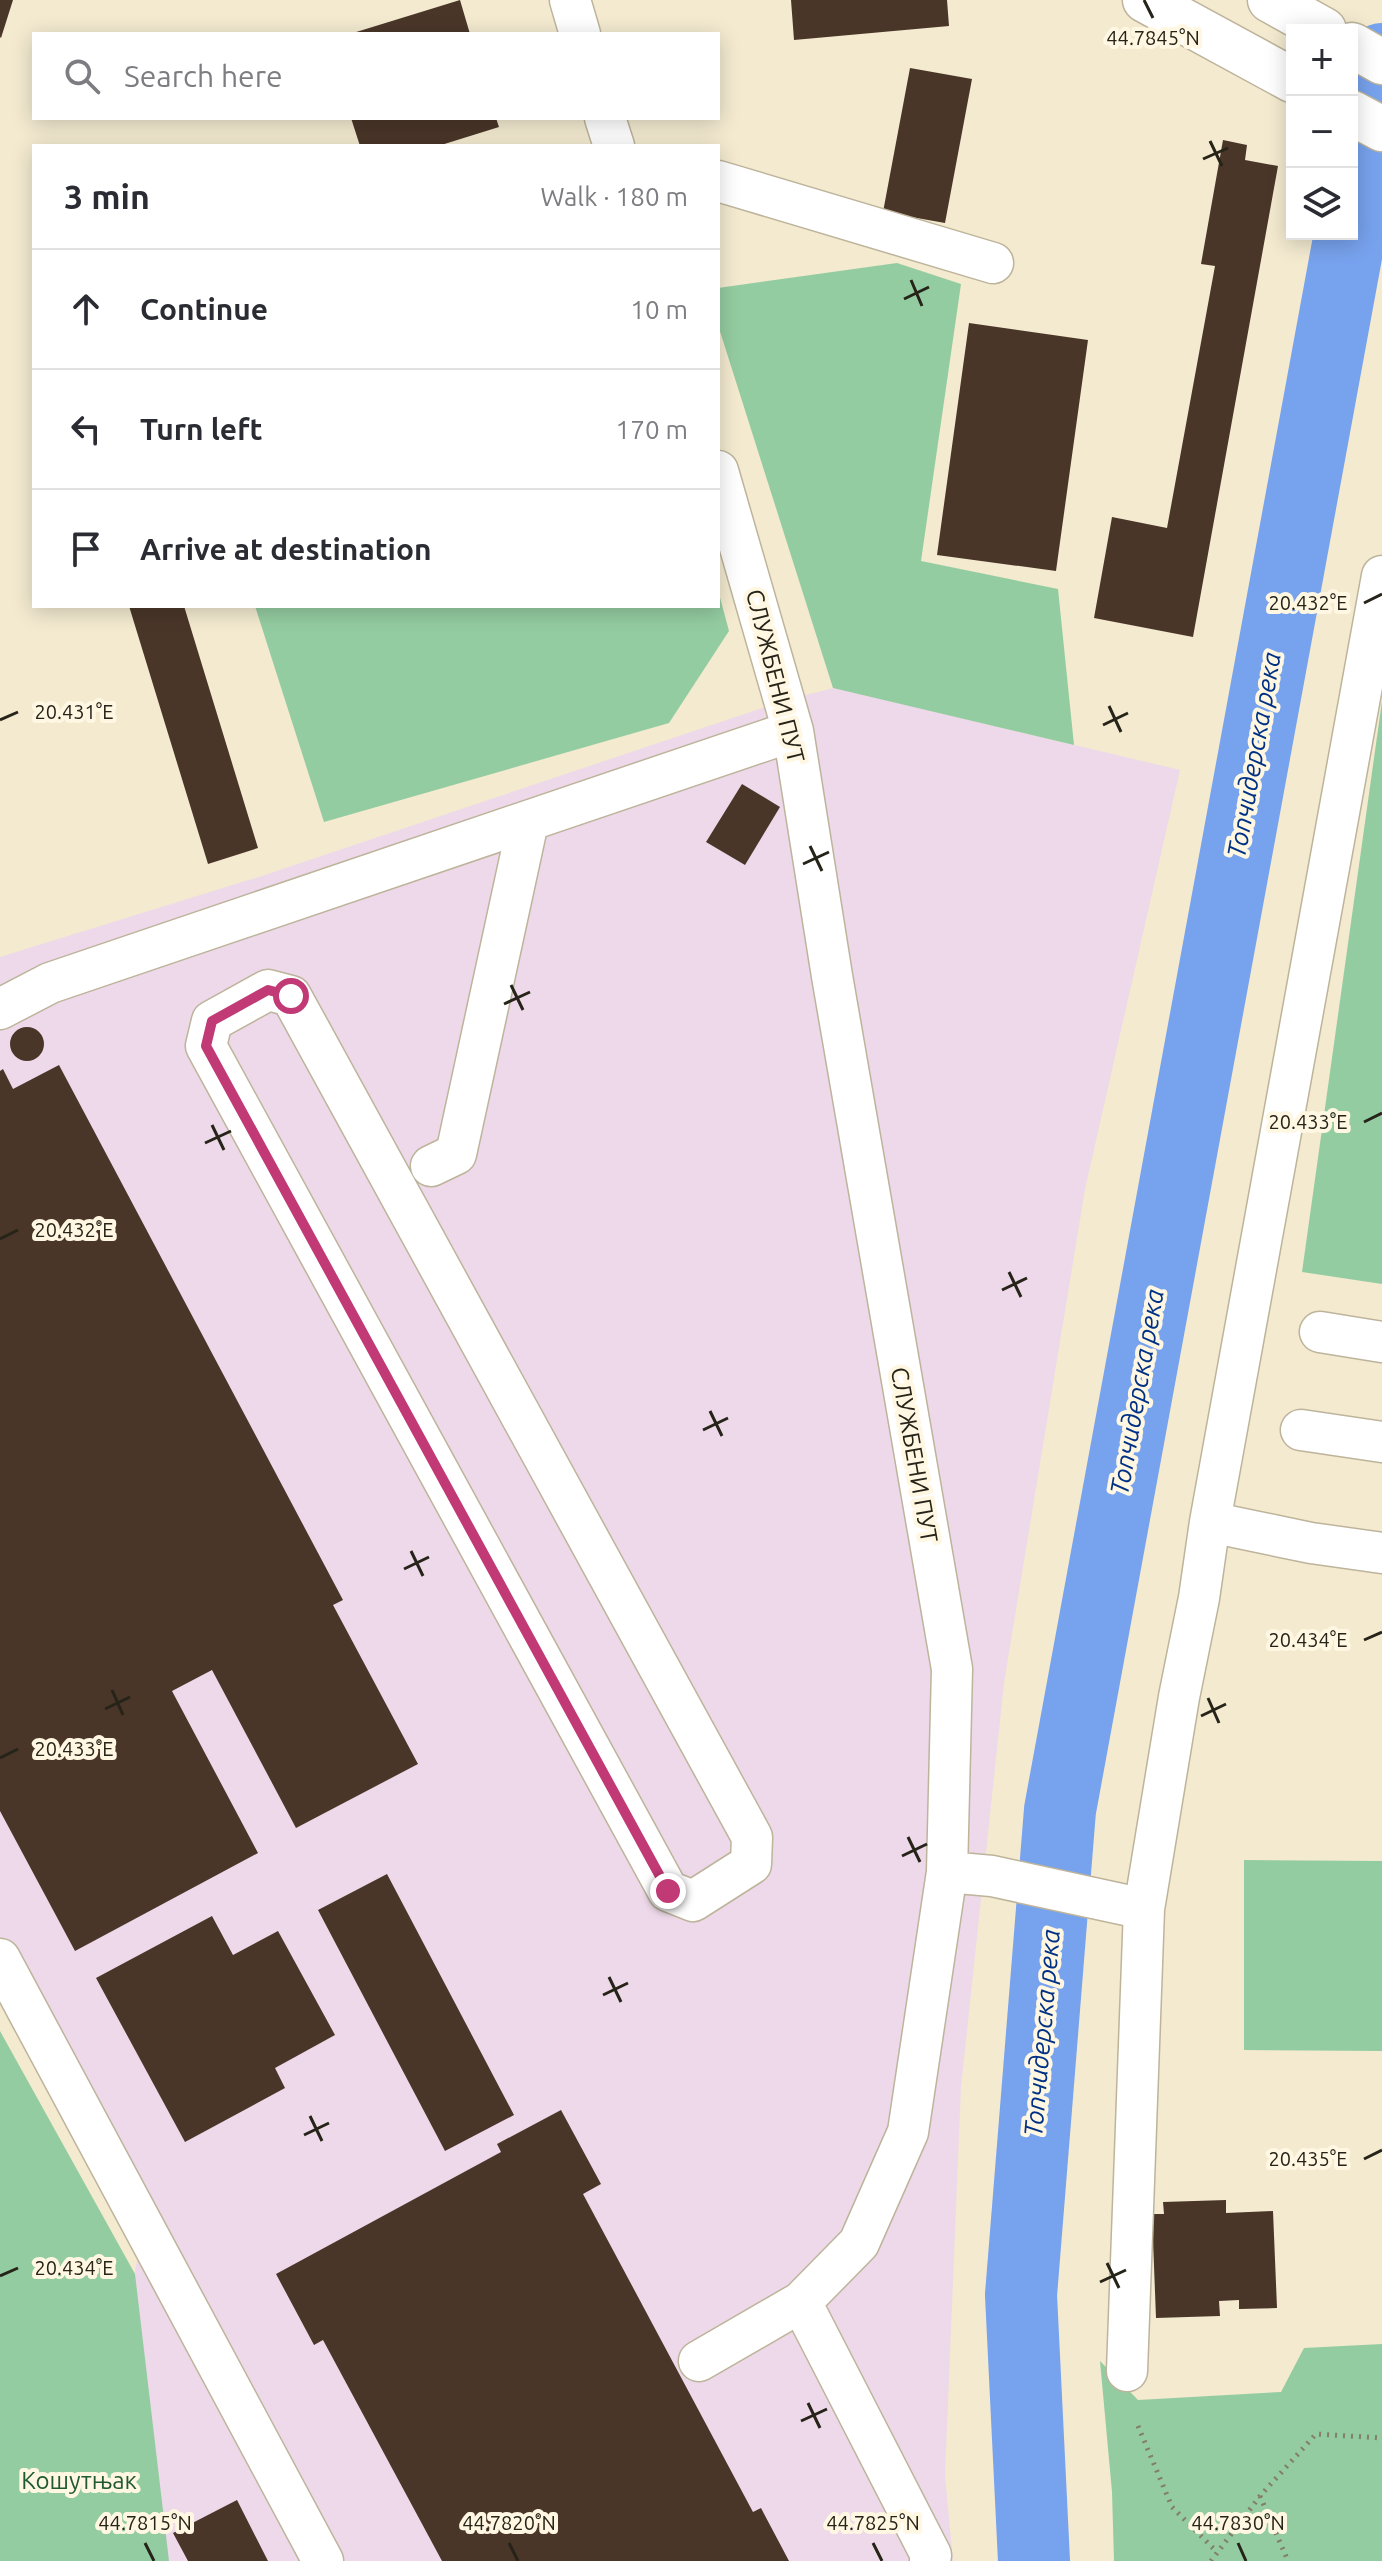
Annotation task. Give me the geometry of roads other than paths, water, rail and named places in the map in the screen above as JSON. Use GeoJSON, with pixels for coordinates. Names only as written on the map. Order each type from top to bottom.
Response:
{"type":"FeatureCollection","features":[{"type":"Feature","properties":{"kind":"main road"},"geometry":{"type":"LineString","coordinates":[[1145,0],[1286,77]]}},
{"type":"Feature","properties":{"kind":"main road"},"geometry":{"type":"LineString","coordinates":[[1270,0],[1313,24]]}},
{"type":"Feature","properties":{"kind":"main road"},"geometry":{"type":"LineString","coordinates":[[1358,48],[1382,62]]}},
{"type":"Feature","properties":{"kind":"main road"},"geometry":{"type":"LineString","coordinates":[[1358,116],[1382,129]]}},
{"type":"Feature","properties":{"kind":"lane"},"geometry":{"type":"LineString","coordinates":[[570,0],[579,32]]}},
{"type":"Feature","properties":{"kind":"lane"},"geometry":{"type":"LineString","coordinates":[[606,120],[613,144]]}},
{"type":"Feature","properties":{"kind":"lane"},"geometry":{"type":"LineString","coordinates":[[720,182],[993,263]]}},
{"type":"Feature","properties":{"kind":"lane","name":"СЛУЖБЕНИ ПУТ"},"geometry":{"type":"LineString","coordinates":[[699,2361],[801,2302],[859,2243],[908,2132],[947,1872],[952,1669],[832,976],[793,731],[720,478]]}},
{"type":"Feature","properties":{"kind":"lane"},"geometry":{"type":"LineString","coordinates":[[1127,2371],[1127,1905],[1179,1697],[1199,1598],[1210,1522],[1382,576]]}},
{"type":"Feature","properties":{"kind":"lane"},"geometry":{"type":"LineString","coordinates":[[0,1009],[50,983],[793,731]]}},
{"type":"Feature","properties":{"kind":"lane"},"geometry":{"type":"LineString","coordinates":[[431,1166],[456,1154],[528,822]]}},
{"type":"Feature","properties":{"kind":"lane"},"geometry":{"type":"LineString","coordinates":[[268,990],[291,996],[752,1837],[751,1864],[693,1901],[668,1891],[310,1234],[206,1046],[212,1021],[268,990]]}},
{"type":"Feature","properties":{"kind":"lane"},"geometry":{"type":"LineString","coordinates":[[1320,1332],[1382,1342]]}},
{"type":"Feature","properties":{"kind":"lane"},"geometry":{"type":"LineString","coordinates":[[1301,1430],[1382,1442]]}},
{"type":"Feature","properties":{"kind":"lane"},"geometry":{"type":"LineString","coordinates":[[1210,1522],[1311,1543],[1382,1553]]}},
{"type":"Feature","properties":{"kind":"lane"},"geometry":{"type":"LineString","coordinates":[[947,1872],[992,1876],[1127,1905]]}},
{"type":"Feature","properties":{"kind":"lane"},"geometry":{"type":"LineString","coordinates":[[0,1959],[323,2561]]}},
{"type":"Feature","properties":{"kind":"lane"},"geometry":{"type":"LineString","coordinates":[[801,2302],[931,2555],[930,2561]]}},
{"type":"Feature","properties":{"kind":"waterway","name":"Топчидерска река"},"geometry":{"type":"LineString","coordinates":[[1358,189],[1382,59]]}},
{"type":"Feature","properties":{"kind":"waterway","name":"Топчидерска река"},"geometry":{"type":"LineString","coordinates":[[1034,2561],[1021,2295],[1060,1810],[1349,240]]}},
{"type":"Feature","properties":{"kind":"park label","name":"Кошутњак"},"geometry":{"type":"Point","coordinates":[79,2481]}}]}
